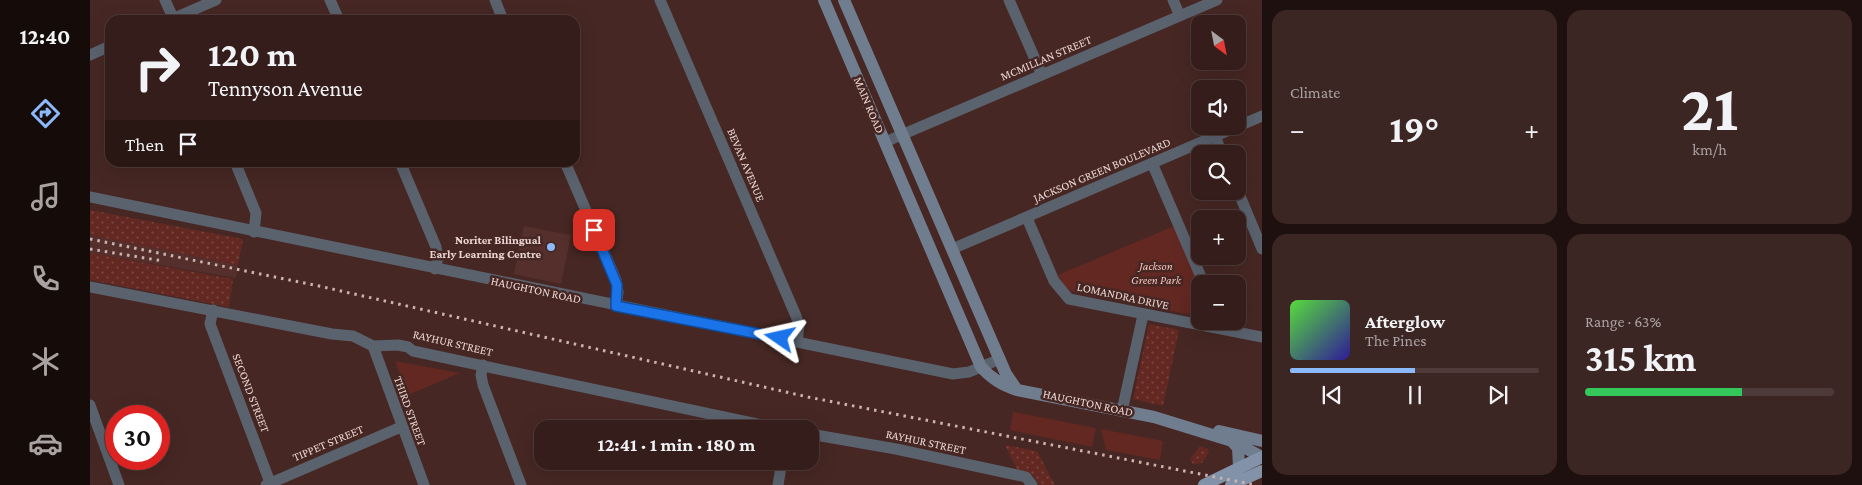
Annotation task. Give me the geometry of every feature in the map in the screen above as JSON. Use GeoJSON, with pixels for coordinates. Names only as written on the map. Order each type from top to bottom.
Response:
{"type":"FeatureCollection","features":[{"type":"Feature","properties":{"kind":"main road","name":"MAIN ROAD"},"geometry":{"type":"LineString","coordinates":[[824,0],[981,367]]}},
{"type":"Feature","properties":{"kind":"main road","name":"MAIN ROAD"},"geometry":{"type":"LineString","coordinates":[[844,0],[1000,359]]}},
{"type":"Feature","properties":{"kind":"main road"},"geometry":{"type":"LineString","coordinates":[[914,210],[932,202]]}},
{"type":"Feature","properties":{"kind":"main road"},"geometry":{"type":"LineString","coordinates":[[1000,359],[1009,380],[1018,390]]}},
{"type":"Feature","properties":{"kind":"main road","name":"HAUGHTON ROAD"},"geometry":{"type":"LineString","coordinates":[[981,367],[995,381],[1018,390],[1122,410],[1236,438],[1262,441]]}},
{"type":"Feature","properties":{"kind":"main road"},"geometry":{"type":"LineString","coordinates":[[1239,468],[1236,438],[1262,435]]}},
{"type":"Feature","properties":{"kind":"main road","name":"HAUGHTON ROAD"},"geometry":{"type":"LineString","coordinates":[[1236,438],[1262,457]]}},
{"type":"Feature","properties":{"kind":"main road"},"geometry":{"type":"LineString","coordinates":[[1204,485],[1262,457]]}},
{"type":"Feature","properties":{"kind":"main road"},"geometry":{"type":"LineString","coordinates":[[1231,485],[1262,471]]}},
{"type":"Feature","properties":{"kind":"street"},"geometry":{"type":"LineString","coordinates":[[165,0],[170,15]]}},
{"type":"Feature","properties":{"kind":"street"},"geometry":{"type":"LineString","coordinates":[[183,15],[216,0]]}},
{"type":"Feature","properties":{"kind":"street"},"geometry":{"type":"LineString","coordinates":[[330,0],[337,15]]}},
{"type":"Feature","properties":{"kind":"street"},"geometry":{"type":"LineString","coordinates":[[495,0],[501,15]]}},
{"type":"Feature","properties":{"kind":"street","name":"BEVAN AVENUE"},"geometry":{"type":"LineString","coordinates":[[660,0],[796,316],[799,325],[797,342]]}},
{"type":"Feature","properties":{"kind":"street"},"geometry":{"type":"LineString","coordinates":[[1009,0],[1042,75]]}},
{"type":"Feature","properties":{"kind":"street"},"geometry":{"type":"LineString","coordinates":[[1173,0],[1180,16]]}},
{"type":"Feature","properties":{"kind":"street","name":"MCMILLAN STREET"},"geometry":{"type":"LineString","coordinates":[[885,142],[1218,0]]}},
{"type":"Feature","properties":{"kind":"street"},"geometry":{"type":"LineString","coordinates":[[90,55],[105,48]]}},
{"type":"Feature","properties":{"kind":"street","name":"JACKSON GREEN BOULEVARD"},"geometry":{"type":"LineString","coordinates":[[952,249],[1262,116]]}},
{"type":"Feature","properties":{"kind":"street"},"geometry":{"type":"LineString","coordinates":[[1214,136],[1218,145]]}},
{"type":"Feature","properties":{"kind":"street"},"geometry":{"type":"LineString","coordinates":[[1152,163],[1200,275]]}},
{"type":"Feature","properties":{"kind":"street"},"geometry":{"type":"LineString","coordinates":[[237,167],[256,213],[254,232]]}},
{"type":"Feature","properties":{"kind":"street"},"geometry":{"type":"LineString","coordinates":[[402,167],[436,247],[438,258],[435,269]]}},
{"type":"Feature","properties":{"kind":"street"},"geometry":{"type":"LineString","coordinates":[[567,167],[616,280],[618,292],[616,306]]}},
{"type":"Feature","properties":{"kind":"street","name":"HAUGHTON ROAD"},"geometry":{"type":"LineString","coordinates":[[90,197],[953,374],[969,372],[1000,359]]}},
{"type":"Feature","properties":{"kind":"street"},"geometry":{"type":"LineString","coordinates":[[1242,200],[1262,249]]}},
{"type":"Feature","properties":{"kind":"street","name":"LOMANDRA DRIVE"},"geometry":{"type":"LineString","coordinates":[[1028,218],[1054,281],[1069,299],[1143,315],[1191,321]]}},
{"type":"Feature","properties":{"kind":"street","name":"RAYHUR STREET"},"geometry":{"type":"LineString","coordinates":[[90,287],[332,334],[353,336],[374,346],[408,346],[413,350],[739,420]]}},
{"type":"Feature","properties":{"kind":"street","name":"SECOND STREET"},"geometry":{"type":"LineString","coordinates":[[213,310],[210,324],[269,484]]}},
{"type":"Feature","properties":{"kind":"street"},"geometry":{"type":"LineString","coordinates":[[1122,410],[1143,315]]}},
{"type":"Feature","properties":{"kind":"street","name":"LOMANDRA DRIVE"},"geometry":{"type":"LineString","coordinates":[[1235,330],[1262,336]]}},
{"type":"Feature","properties":{"kind":"street","name":"THIRD STREET"},"geometry":{"type":"LineString","coordinates":[[374,346],[401,427],[424,485]]}},
{"type":"Feature","properties":{"kind":"street"},"geometry":{"type":"LineString","coordinates":[[483,365],[481,374],[483,385],[521,485]]}},
{"type":"Feature","properties":{"kind":"street"},"geometry":{"type":"LineString","coordinates":[[90,405],[120,485]]}},
{"type":"Feature","properties":{"kind":"street","name":"TIPPET STREET"},"geometry":{"type":"LineString","coordinates":[[269,484],[401,427]]}},
{"type":"Feature","properties":{"kind":"street","name":"RAYHUR STREET"},"geometry":{"type":"LineString","coordinates":[[819,436],[896,449],[1017,475],[1026,478],[1032,485]]}},
{"type":"Feature","properties":{"kind":"street"},"geometry":{"type":"LineString","coordinates":[[778,485],[780,470]]}},
{"type":"Feature","properties":{"kind":"shaded area"},"geometry":{"type":"Polygon","coordinates":[[[524,226],[571,235],[561,284],[514,274],[524,226]]]}},
{"type":"Feature","properties":{"kind":"shaded area"},"geometry":{"type":"Polygon","coordinates":[[[90,235],[238,265],[236,278],[90,253],[90,235]]]}},
{"type":"Feature","properties":{"kind":"green space"},"geometry":{"type":"Polygon","coordinates":[[[90,210],[243,239],[238,265],[90,235],[90,210]]]}},
{"type":"Feature","properties":{"kind":"green space","name":"Jackson Green Park"},"geometry":{"type":"Polygon","coordinates":[[[1174,226],[1195,275],[1191,275],[1191,311],[1187,314],[1076,293],[1066,288],[1058,275],[1174,226]]]}},
{"type":"Feature","properties":{"kind":"green space"},"geometry":{"type":"Polygon","coordinates":[[[90,253],[233,279],[229,307],[90,280],[90,253]]]}},
{"type":"Feature","properties":{"kind":"green space"},"geometry":{"type":"Polygon","coordinates":[[[1149,324],[1179,330],[1163,406],[1133,399],[1149,324]]]}},
{"type":"Feature","properties":{"kind":"green space"},"geometry":{"type":"Polygon","coordinates":[[[395,361],[460,373],[408,395],[395,361]]]}},
{"type":"Feature","properties":{"kind":"green space"},"geometry":{"type":"Polygon","coordinates":[[[1013,412],[1096,428],[1092,447],[1010,430],[1013,412]]]}},
{"type":"Feature","properties":{"kind":"green space"},"geometry":{"type":"Polygon","coordinates":[[[1101,429],[1163,441],[1160,460],[1106,450],[1101,429]]]}},
{"type":"Feature","properties":{"kind":"green space"},"geometry":{"type":"Polygon","coordinates":[[[1005,445],[1037,451],[1055,485],[1039,485],[1032,474],[1017,469],[1005,445]]]}},
{"type":"Feature","properties":{"kind":"green space"},"geometry":{"type":"Polygon","coordinates":[[[1200,446],[1208,449],[1209,452],[1202,463],[1193,464],[1190,459],[1200,446]]]}},
{"type":"Feature","properties":{"kind":"railway"},"geometry":{"type":"LineString","coordinates":[[90,239],[319,286],[808,397],[1256,485]]}},
{"type":"Feature","properties":{"kind":"railway"},"geometry":{"type":"LineString","coordinates":[[90,249],[163,261]]}},
{"type":"Feature","properties":{"kind":"place","name":"Noriter Bilingual Early Learning Centre"},"geometry":{"type":"Point","coordinates":[551,247]}},
{"type":"Feature","properties":{"kind":"route"},"geometry":{"type":"LineString","coordinates":[[594,230],[616,280],[618,292],[616,306],[780,338]]}}]}
